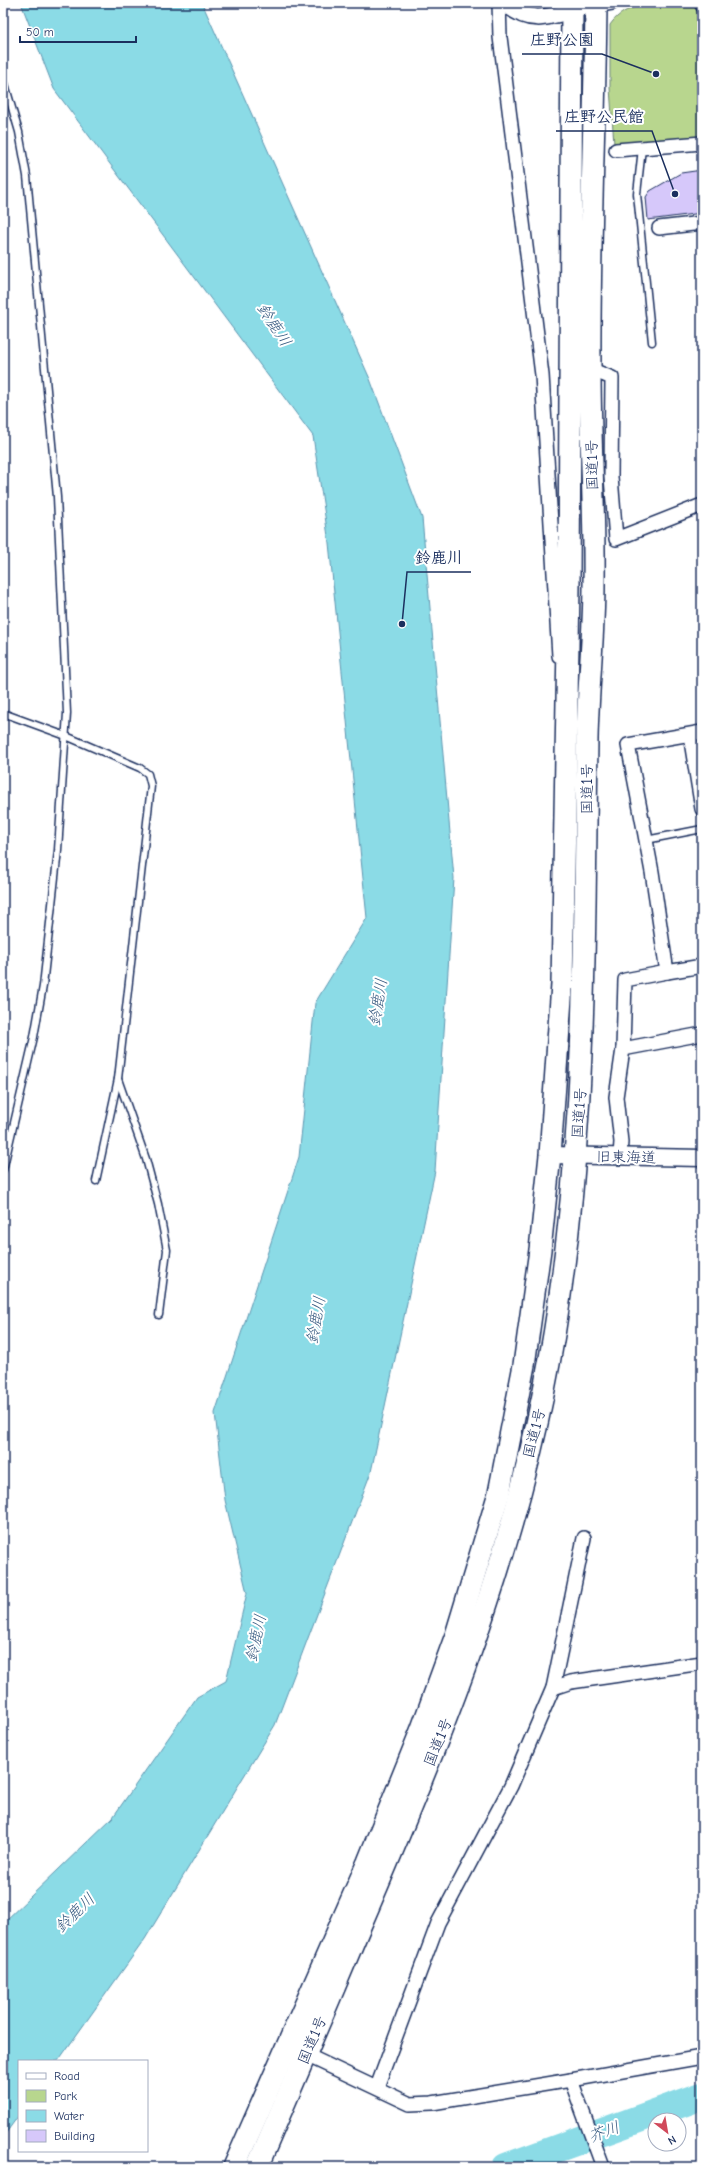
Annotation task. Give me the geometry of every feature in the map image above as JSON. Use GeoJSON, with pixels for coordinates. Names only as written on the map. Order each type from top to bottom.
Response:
{"type":"FeatureCollection","features":[{"type":"Feature","properties":{"kind":"highway","name":"国道1号"},"geometry":{"type":"LineString","coordinates":[[257,2167],[303,2054],[398,1841],[451,1710],[498,1572],[543,1399],[556,1327],[576,1156],[584,1020],[587,736],[594,586],[590,369],[602,4]]}},
{"type":"Feature","properties":{"kind":"highway","name":"国道1号"},"geometry":{"type":"LineString","coordinates":[[234,2167],[303,2054],[368,1862],[418,1738],[456,1635],[478,1568],[499,1493],[524,1366],[540,1250],[550,1155],[562,984],[571,406],[572,7]]}},
{"type":"Feature","properties":{"kind":"street"},"geometry":{"type":"LineString","coordinates":[[499,3],[502,52],[542,375],[566,753]]}},
{"type":"Feature","properties":{"kind":"street"},"geometry":{"type":"LineString","coordinates":[[506,3],[521,15],[533,17],[551,17],[572,7],[602,4]]}},
{"type":"Feature","properties":{"kind":"street"},"geometry":{"type":"LineString","coordinates":[[616,150],[702,143]]}},
{"type":"Feature","properties":{"kind":"street"},"geometry":{"type":"LineString","coordinates":[[659,228],[702,223]]}},
{"type":"Feature","properties":{"kind":"street"},"geometry":{"type":"LineString","coordinates":[[590,369],[612,378],[611,478],[616,539],[702,505]]}},
{"type":"Feature","properties":{"kind":"street"},"geometry":{"type":"LineString","coordinates":[[667,972],[646,840],[628,745],[696,734],[702,809]]}},
{"type":"Feature","properties":{"kind":"street"},"geometry":{"type":"LineString","coordinates":[[620,1156],[621,1142],[616,1097],[623,1049],[626,980],[702,966]]}},
{"type":"Feature","properties":{"kind":"street"},"geometry":{"type":"LineString","coordinates":[[623,1049],[702,1034]]}},
{"type":"Feature","properties":{"kind":"street","name":"旧東海道"},"geometry":{"type":"LineString","coordinates":[[550,1155],[702,1158]]}},
{"type":"Feature","properties":{"kind":"street"},"geometry":{"type":"LineString","coordinates":[[377,2087],[438,1923],[511,1786],[553,1688],[584,1538]]}},
{"type":"Feature","properties":{"kind":"street"},"geometry":{"type":"LineString","coordinates":[[553,1688],[571,1682],[702,1663]]}},
{"type":"Feature","properties":{"kind":"street"},"geometry":{"type":"LineString","coordinates":[[303,2054],[363,2080],[410,2104],[432,2103],[702,2057]]}},
{"type":"Feature","properties":{"kind":"street"},"geometry":{"type":"LineString","coordinates":[[571,2080],[603,2167]]}},
{"type":"Feature","properties":{"kind":"lane"},"geometry":{"type":"LineString","coordinates":[[3,77],[19,132],[28,176],[57,497],[68,712],[58,850],[43,986],[33,1045],[3,1170]]}},
{"type":"Feature","properties":{"kind":"lane"},"geometry":{"type":"LineString","coordinates":[[642,148],[637,194],[652,342]]}},
{"type":"Feature","properties":{"kind":"lane"},"geometry":{"type":"LineString","coordinates":[[3,713],[66,736],[140,768],[148,774],[151,786],[118,1079],[96,1181]]}},
{"type":"Feature","properties":{"kind":"lane"},"geometry":{"type":"LineString","coordinates":[[646,840],[702,829]]}},
{"type":"Feature","properties":{"kind":"lane"},"geometry":{"type":"LineString","coordinates":[[118,1079],[146,1159],[158,1204],[167,1250],[159,1314]]}},
{"type":"Feature","properties":{"kind":"green space"},"geometry":{"type":"Polygon","coordinates":[[[653,3],[696,3],[702,61],[702,136],[614,144],[610,88],[610,25],[619,15],[624,12],[653,3]]]}},
{"type":"Feature","properties":{"kind":"water"},"geometry":{"type":"Polygon","coordinates":[[[21,3],[202,3],[370,379],[422,518],[454,878],[435,1171],[371,1472],[275,1725],[145,1939],[59,2060],[18,2060],[18,2116],[3,2137],[3,1923],[113,1817],[197,1697],[226,1681],[247,1593],[225,1500],[215,1413],[299,1157],[315,1003],[367,918],[329,543],[313,436],[54,89],[21,3]]]}},
{"type":"Feature","properties":{"kind":"building"},"geometry":{"type":"Polygon","coordinates":[[[702,170],[702,213],[648,220],[646,197],[650,191],[681,173],[702,170]]]}},
{"type":"Feature","properties":{"kind":"waterway","name":"芥川"},"geometry":{"type":"LineString","coordinates":[[506,2167],[702,2096]]}},
{"type":"Feature","properties":{"kind":"place","name":"庄野公園"},"geometry":{"type":"Point","coordinates":[656,74]}},
{"type":"Feature","properties":{"kind":"place","name":"庄野公民館"},"geometry":{"type":"Point","coordinates":[675,194]}},
{"type":"Feature","properties":{"kind":"place","name":"鈴鹿川"},"geometry":{"type":"Point","coordinates":[402,624]}}]}
